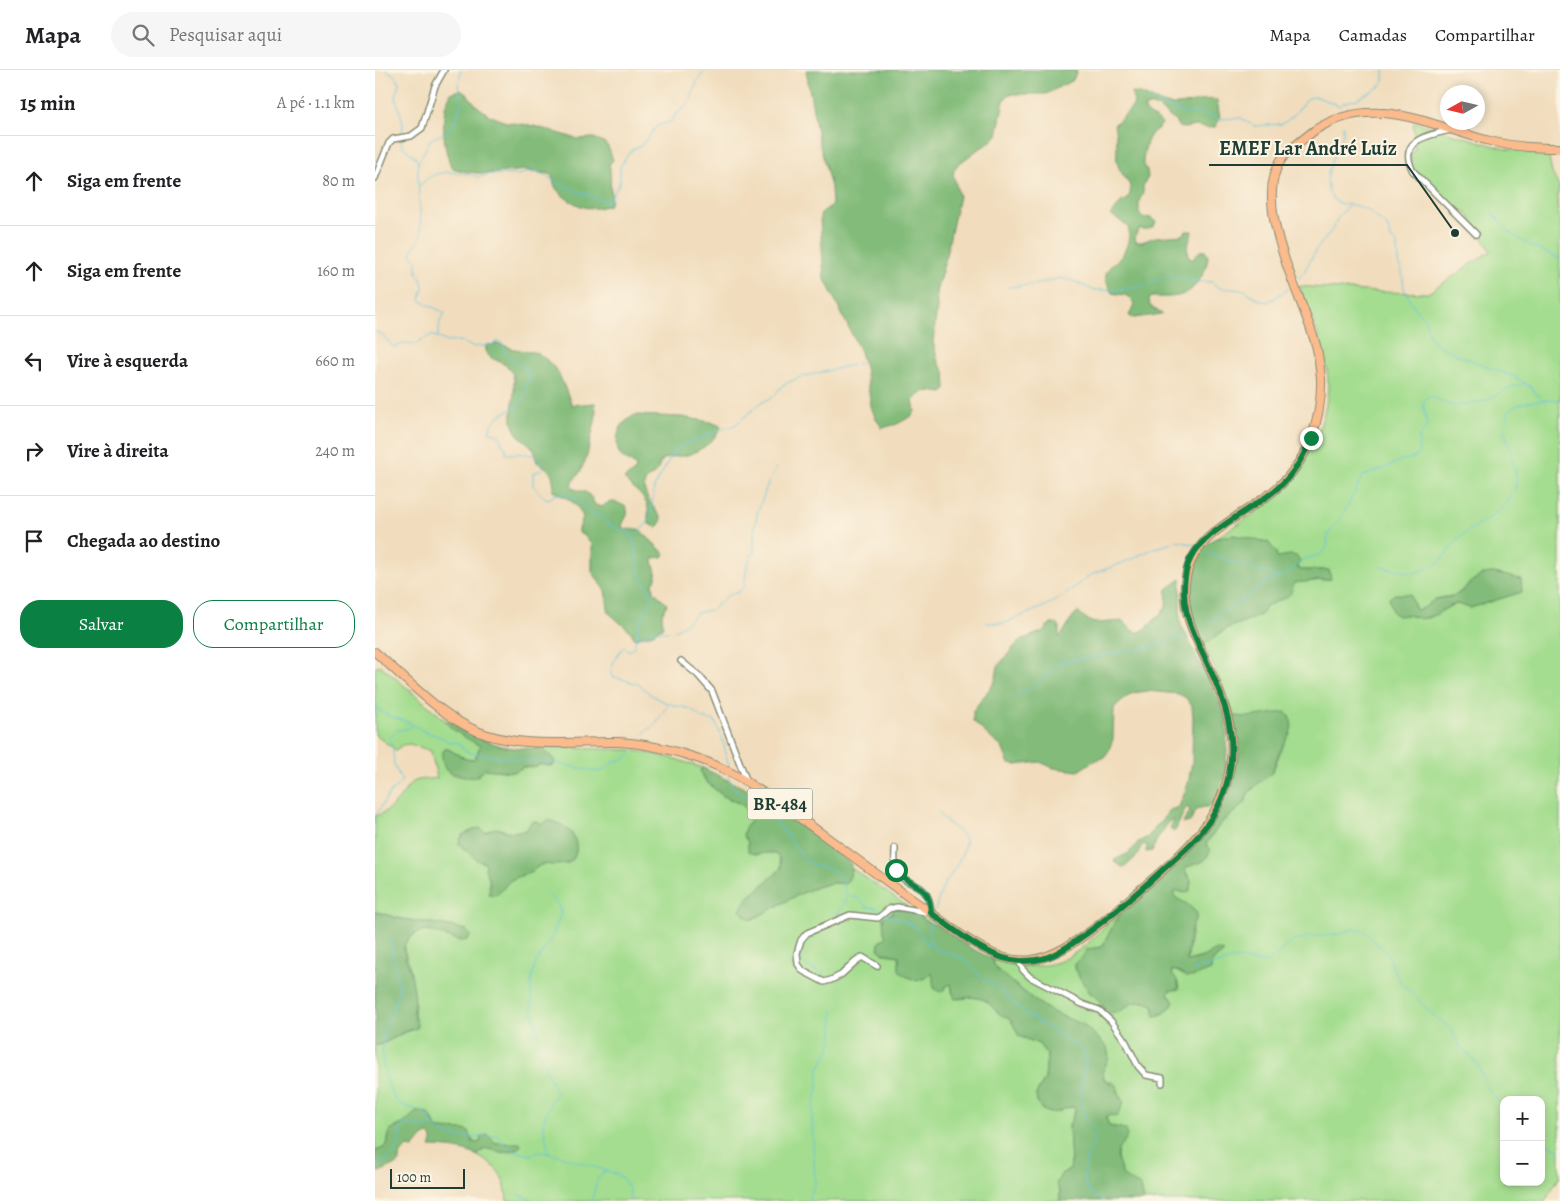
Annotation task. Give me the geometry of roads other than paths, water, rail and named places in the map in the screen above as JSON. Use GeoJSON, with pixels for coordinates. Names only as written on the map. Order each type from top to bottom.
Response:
{"type":"FeatureCollection","features":[{"type":"Feature","properties":{"kind":"main road","name":"BR-484"},"geometry":{"type":"LineString","coordinates":[[375,652],[443,711],[467,726],[490,736],[533,742],[621,742],[639,744],[670,751],[728,771],[793,812],[985,950],[1010,960],[1019,961],[1048,957],[1081,937],[1123,905],[1197,838],[1214,814],[1225,788],[1232,757],[1231,732],[1222,699],[1194,636],[1186,613],[1184,588],[1187,572],[1191,557],[1205,540],[1281,486],[1297,467],[1307,449],[1315,428],[1321,394],[1321,374],[1317,349],[1281,248],[1273,212],[1275,172],[1280,161],[1293,148],[1319,128],[1332,121],[1357,113],[1397,114],[1440,127]]}},
{"type":"Feature","properties":{"kind":"main road","name":"BR-484"},"geometry":{"type":"LineString","coordinates":[[1451,130],[1505,145],[1560,148]]}},
{"type":"Feature","properties":{"kind":"street"},"geometry":{"type":"LineString","coordinates":[[375,178],[389,143],[393,139],[411,136],[422,128],[435,86],[444,70]]}},
{"type":"Feature","properties":{"kind":"street"},"geometry":{"type":"LineString","coordinates":[[1451,130],[1426,136],[1416,141],[1409,150],[1408,160],[1413,170],[1476,234]]}},
{"type":"Feature","properties":{"kind":"street"},"geometry":{"type":"LineString","coordinates":[[681,661],[698,675],[712,691],[747,782]]}},
{"type":"Feature","properties":{"kind":"street"},"geometry":{"type":"LineString","coordinates":[[877,966],[863,958],[854,962],[841,974],[824,982],[803,971],[798,964],[797,953],[801,940],[807,932],[851,915],[878,918],[889,909],[897,907],[931,913],[927,895],[915,884],[901,877],[896,870],[895,848]]}},
{"type":"Feature","properties":{"kind":"street"},"geometry":{"type":"LineString","coordinates":[[1019,961],[1023,970],[1030,977],[1082,1004],[1099,1010],[1111,1021],[1126,1042],[1138,1066],[1146,1075],[1162,1078],[1162,1083]]}},
{"type":"Feature","properties":{"kind":"waterway"},"geometry":{"type":"LineString","coordinates":[[386,70],[393,74],[399,82],[396,95],[403,123],[402,133]]}},
{"type":"Feature","properties":{"kind":"waterway"},"geometry":{"type":"LineString","coordinates":[[418,163],[431,139],[445,133],[456,121],[461,104],[458,85],[461,70]]}},
{"type":"Feature","properties":{"kind":"waterway"},"geometry":{"type":"LineString","coordinates":[[418,187],[428,178],[446,172],[479,177],[491,174],[517,175],[533,170],[566,187],[606,202],[610,199],[620,182],[620,167],[627,156],[632,150],[642,145],[657,126],[671,122],[675,115],[685,107],[705,70]]}},
{"type":"Feature","properties":{"kind":"waterway"},"geometry":{"type":"LineString","coordinates":[[1340,106],[1381,86],[1384,81],[1384,70]]}},
{"type":"Feature","properties":{"kind":"waterway"},"geometry":{"type":"LineString","coordinates":[[1148,99],[1185,114],[1200,112],[1218,119],[1241,118],[1254,126],[1282,124],[1293,116],[1307,99],[1312,97],[1317,97],[1340,106]]}},
{"type":"Feature","properties":{"kind":"waterway"},"geometry":{"type":"LineString","coordinates":[[1343,126],[1342,137],[1328,174],[1328,190],[1330,195],[1337,202],[1365,209],[1386,226],[1391,239],[1397,244],[1398,263],[1402,271],[1404,289],[1417,311],[1425,319],[1429,334],[1433,340],[1439,346],[1455,354],[1517,378],[1530,387],[1541,399]]}},
{"type":"Feature","properties":{"kind":"waterway"},"geometry":{"type":"LineString","coordinates":[[401,139],[402,146],[418,162],[421,232],[411,254],[417,261],[417,273],[422,281],[421,301],[445,313],[440,322],[438,336]]}},
{"type":"Feature","properties":{"kind":"waterway"},"geometry":{"type":"LineString","coordinates":[[1299,278],[1316,250],[1332,230],[1339,216],[1349,205]]}},
{"type":"Feature","properties":{"kind":"waterway"},"geometry":{"type":"LineString","coordinates":[[1491,211],[1507,229],[1522,241],[1560,259]]}},
{"type":"Feature","properties":{"kind":"waterway"},"geometry":{"type":"LineString","coordinates":[[1009,287],[1038,284],[1060,278],[1073,281],[1093,290],[1119,290],[1143,286],[1169,275],[1193,281],[1212,282],[1219,288],[1244,290],[1266,302],[1288,289]]}},
{"type":"Feature","properties":{"kind":"waterway"},"geometry":{"type":"LineString","coordinates":[[375,332],[382,334],[395,347],[405,343],[416,344],[432,335],[448,342],[461,341],[472,347],[492,345],[498,341],[501,342],[505,354],[525,368],[529,377],[523,398],[518,406],[500,415],[489,431],[499,435],[503,446],[506,448],[506,454],[526,454],[539,459],[543,467],[541,470],[533,473],[533,486],[545,498],[549,499],[556,494],[568,494],[581,502],[591,513],[601,516],[609,525],[630,533],[634,542],[640,573],[653,598],[640,622],[634,647],[629,651],[624,647],[619,653],[613,664],[611,676],[638,684],[660,700],[691,709],[701,718],[715,721],[723,741],[729,767]]}},
{"type":"Feature","properties":{"kind":"waterway"},"geometry":{"type":"LineString","coordinates":[[633,537],[648,523],[651,515],[654,487],[675,450],[687,443],[735,425],[762,402],[772,398],[782,386],[789,382],[801,377],[861,363]]}},
{"type":"Feature","properties":{"kind":"waterway"},"geometry":{"type":"LineString","coordinates":[[1210,622],[1264,584],[1292,570],[1304,559],[1317,556],[1324,551],[1327,546],[1328,535],[1345,511],[1363,476],[1399,461],[1416,457],[1419,436],[1425,430],[1427,424],[1423,405],[1427,397],[1432,396],[1449,405],[1456,406],[1487,400],[1507,389],[1525,383]]}},
{"type":"Feature","properties":{"kind":"waterway"},"geometry":{"type":"LineString","coordinates":[[1381,567],[1414,573],[1434,566],[1461,536],[1491,517],[1507,503],[1514,492],[1517,480],[1504,431],[1509,411],[1513,407],[1525,403],[1560,400]]}},
{"type":"Feature","properties":{"kind":"waterway"},"geometry":{"type":"LineString","coordinates":[[636,636],[658,631],[675,630],[684,625],[697,613],[713,609],[728,595],[739,592],[744,587],[747,566],[754,551],[757,514],[776,468]]}},
{"type":"Feature","properties":{"kind":"waterway"},"geometry":{"type":"LineString","coordinates":[[987,623],[1005,623],[1043,607],[1059,599],[1090,575],[1155,548],[1179,541],[1195,545]]}},
{"type":"Feature","properties":{"kind":"waterway"},"geometry":{"type":"LineString","coordinates":[[1208,553],[1276,576]]}},
{"type":"Feature","properties":{"kind":"waterway"},"geometry":{"type":"LineString","coordinates":[[1017,696],[1034,686],[1061,662],[1145,648],[1188,634]]}},
{"type":"Feature","properties":{"kind":"waterway"},"geometry":{"type":"LineString","coordinates":[[375,699],[378,710],[449,742],[459,743],[469,753],[560,764],[598,772],[605,770],[615,761],[624,760],[633,751]]}},
{"type":"Feature","properties":{"kind":"waterway"},"geometry":{"type":"LineString","coordinates":[[642,734],[656,724],[668,704]]}},
{"type":"Feature","properties":{"kind":"waterway"},"geometry":{"type":"LineString","coordinates":[[375,817],[389,794],[401,782],[394,765],[393,749],[389,738],[398,730],[407,729],[412,726]]}},
{"type":"Feature","properties":{"kind":"waterway"},"geometry":{"type":"LineString","coordinates":[[728,775],[733,787],[764,809],[808,862],[815,866],[831,869],[838,874],[848,896],[845,904],[832,920]]}},
{"type":"Feature","properties":{"kind":"waterway"},"geometry":{"type":"LineString","coordinates":[[935,910],[943,887],[962,855],[965,842],[964,837],[944,820],[939,812]]}},
{"type":"Feature","properties":{"kind":"waterway"},"geometry":{"type":"LineString","coordinates":[[546,893],[558,905],[561,913],[552,938],[536,962],[531,983],[532,1009],[538,1030],[539,1051],[556,1094],[550,1103],[543,1123],[549,1154]]}},
{"type":"Feature","properties":{"kind":"waterway"},"geometry":{"type":"LineString","coordinates":[[848,896],[858,898],[867,907],[877,908],[883,913]]}},
{"type":"Feature","properties":{"kind":"waterway"},"geometry":{"type":"LineString","coordinates":[[885,915],[914,926],[927,943],[935,949],[964,959],[982,978],[997,987],[1023,1012],[1082,1049],[1086,1060],[1081,1089],[1082,1102],[1084,1112],[1096,1135],[1088,1155],[1084,1179],[1090,1192],[1103,1201]]}},
{"type":"Feature","properties":{"kind":"waterway"},"geometry":{"type":"LineString","coordinates":[[930,946],[929,930],[931,921]]}},
{"type":"Feature","properties":{"kind":"waterway"},"geometry":{"type":"LineString","coordinates":[[801,948],[807,939],[829,927]]}},
{"type":"Feature","properties":{"kind":"waterway"},"geometry":{"type":"LineString","coordinates":[[1193,970],[1239,958],[1253,962],[1267,962],[1294,940],[1301,940],[1308,936],[1339,934],[1353,929],[1363,931],[1388,954],[1400,981],[1431,1013],[1451,1029],[1460,1047],[1472,1057],[1490,1092],[1500,1103]]}},
{"type":"Feature","properties":{"kind":"waterway"},"geometry":{"type":"LineString","coordinates":[[389,938],[399,990],[382,1043],[384,1069],[392,1094],[396,1100],[401,1104],[426,1114],[430,1118],[432,1125]]}},
{"type":"Feature","properties":{"kind":"waterway"},"geometry":{"type":"LineString","coordinates":[[800,952],[805,964],[825,975]]}},
{"type":"Feature","properties":{"kind":"waterway"},"geometry":{"type":"LineString","coordinates":[[808,1201],[815,1183],[812,1120],[814,1104],[818,1088],[819,1068],[829,1051],[833,1037],[833,1011]]}},
{"type":"Feature","properties":{"kind":"waterway"},"geometry":{"type":"LineString","coordinates":[[375,1166],[396,1152],[403,1124],[422,1128],[431,1125]]}},
{"type":"Feature","properties":{"kind":"waterway"},"geometry":{"type":"LineString","coordinates":[[432,1125],[452,1136],[498,1135],[505,1146],[518,1152],[530,1155],[540,1152],[558,1155],[613,1173],[621,1177],[626,1184],[630,1192],[630,1201]]}},
{"type":"Feature","properties":{"kind":"waterway"},"geometry":{"type":"LineString","coordinates":[[1543,1141],[1560,1150]]}},
{"type":"Feature","properties":{"kind":"waterway"},"geometry":{"type":"LineString","coordinates":[[590,1201],[593,1197],[596,1183],[600,1175],[605,1171]]}},
{"type":"Feature","properties":{"kind":"waterway"},"geometry":{"type":"LineString","coordinates":[[519,1195],[536,1201]]}},
{"type":"Feature","properties":{"kind":"place","name":"EMEF Lar André Luiz"},"geometry":{"type":"Point","coordinates":[1455,233]}}]}
